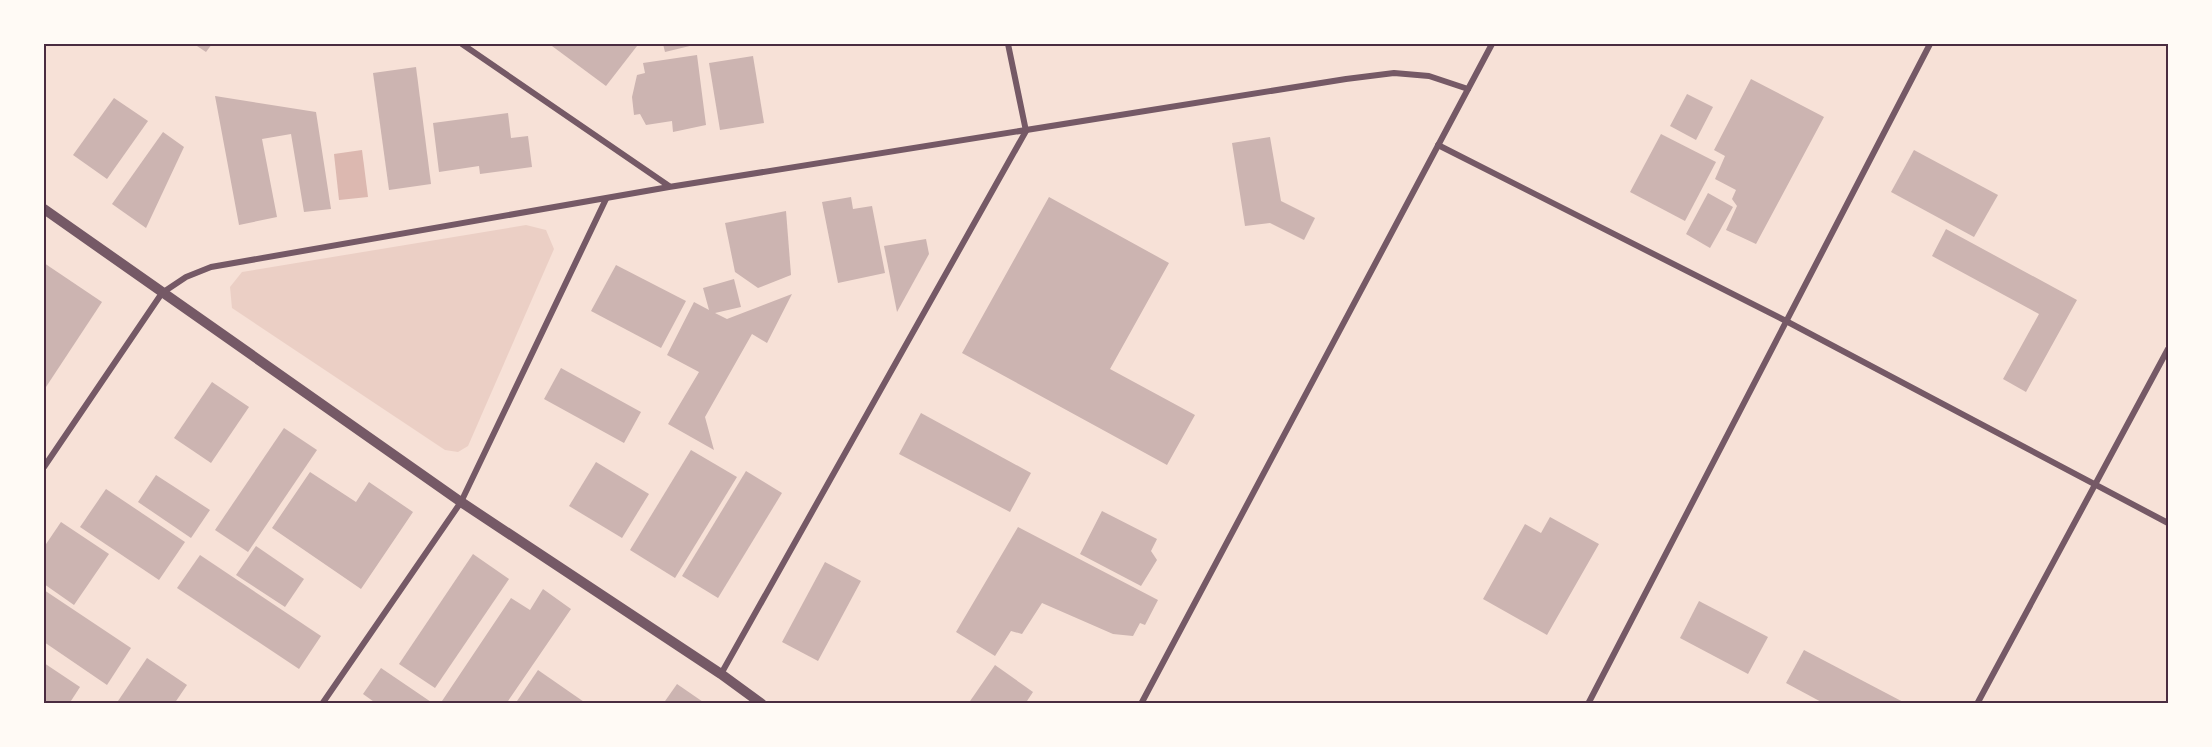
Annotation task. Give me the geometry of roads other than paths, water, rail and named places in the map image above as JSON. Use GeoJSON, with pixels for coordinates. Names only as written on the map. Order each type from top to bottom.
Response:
{"type":"FeatureCollection","features":[{"type":"Feature","properties":{"kind":"street"},"geometry":{"type":"LineString","coordinates":[[462,44],[669,187]]}},
{"type":"Feature","properties":{"kind":"street"},"geometry":{"type":"LineString","coordinates":[[721,674],[1026,131],[1008,44]]}},
{"type":"Feature","properties":{"kind":"street"},"geometry":{"type":"LineString","coordinates":[[1142,704],[1492,44]]}},
{"type":"Feature","properties":{"kind":"street"},"geometry":{"type":"LineString","coordinates":[[1588,704],[1930,44]]}},
{"type":"Feature","properties":{"kind":"street"},"geometry":{"type":"LineString","coordinates":[[44,467],[162,293],[186,277],[211,267],[669,187],[1394,73],[1429,76],[1468,89]]}},
{"type":"Feature","properties":{"kind":"street"},"geometry":{"type":"LineString","coordinates":[[1438,145],[1786,321],[2169,523]]}},
{"type":"Feature","properties":{"kind":"street"},"geometry":{"type":"LineString","coordinates":[[322,704],[461,502],[606,199]]}},
{"type":"Feature","properties":{"kind":"street"},"geometry":{"type":"LineString","coordinates":[[44,209],[461,502],[721,674],[762,704]]}},
{"type":"Feature","properties":{"kind":"street"},"geometry":{"type":"LineString","coordinates":[[1977,704],[2169,349]]}}]}
